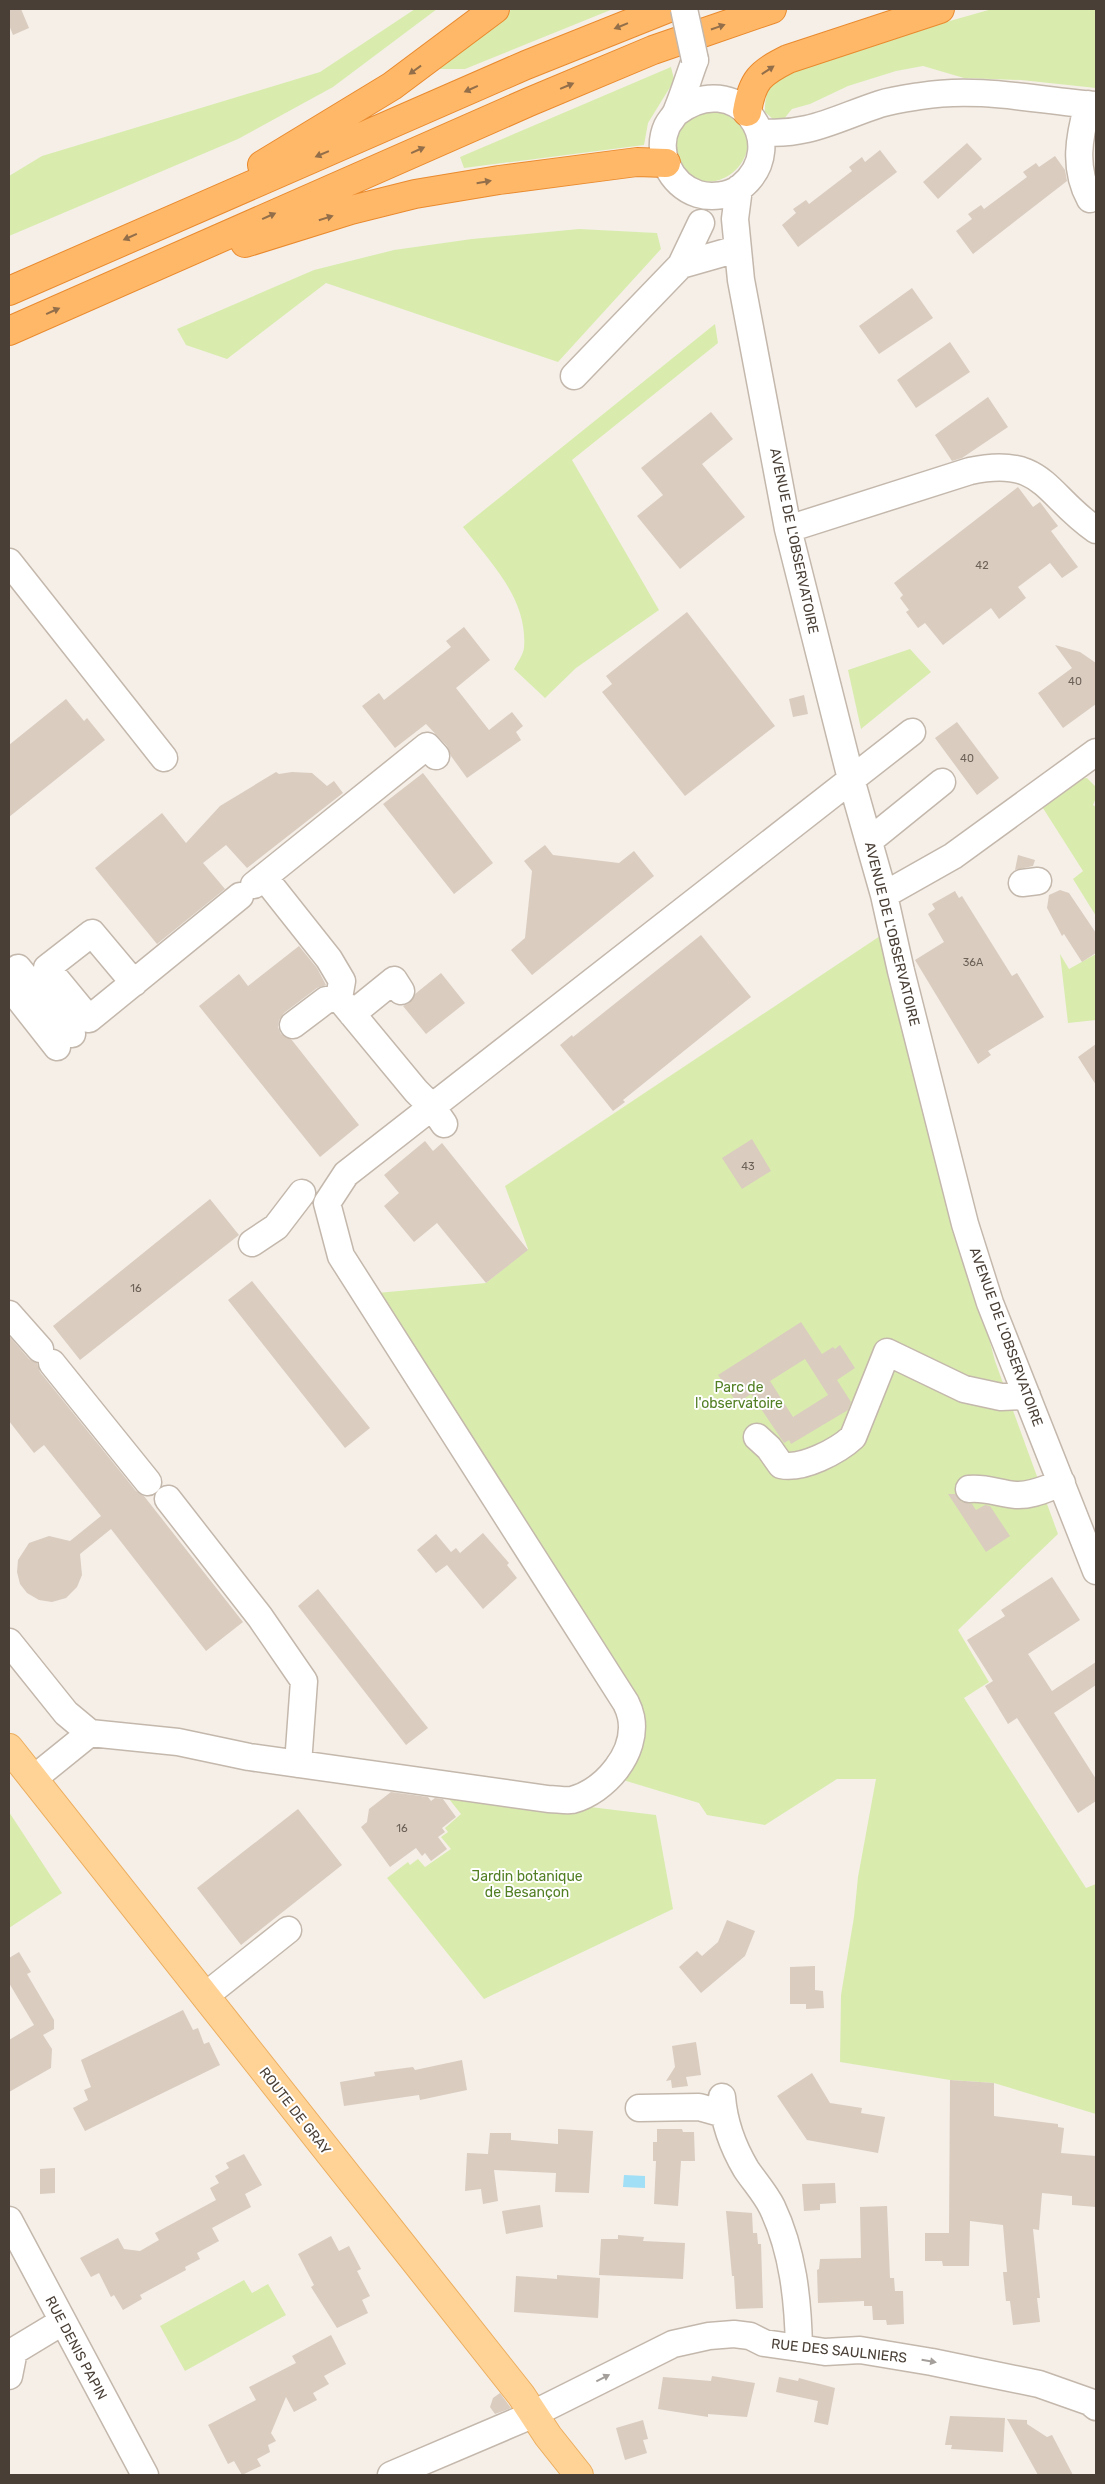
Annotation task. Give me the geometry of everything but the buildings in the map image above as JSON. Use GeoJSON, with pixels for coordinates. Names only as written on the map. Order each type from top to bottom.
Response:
{"type":"FeatureCollection","features":[{"type":"Feature","properties":{"kind":"highway"},"geometry":{"type":"LineString","coordinates":[[175,217],[392,86],[495,9]]}},
{"type":"Feature","properties":{"kind":"highway"},"geometry":{"type":"LineString","coordinates":[[9,291],[526,65],[666,9]]}},
{"type":"Feature","properties":{"kind":"highway"},"geometry":{"type":"LineString","coordinates":[[9,331],[112,284],[529,102],[653,50],[772,9]]}},
{"type":"Feature","properties":{"kind":"highway"},"geometry":{"type":"LineString","coordinates":[[745,115],[756,81],[768,69],[788,59],[940,9]]}},
{"type":"Feature","properties":{"kind":"highway"},"geometry":{"type":"LineString","coordinates":[[112,284],[351,210],[414,194],[509,178],[637,162],[666,163]]}},
{"type":"Feature","properties":{"kind":"main road","name":"ROUTE DE GRAY"},"geometry":{"type":"LineString","coordinates":[[25,1762],[205,1996],[521,2395],[579,2475]]}},
{"type":"Feature","properties":{"kind":"street"},"geometry":{"type":"LineString","coordinates":[[684,9],[695,60],[745,115],[762,148],[759,163],[751,178],[739,188],[725,195],[711,196],[698,194],[686,189],[676,181],[666,163],[663,142],[667,126],[676,113],[695,60]]}},
{"type":"Feature","properties":{"kind":"street"},"geometry":{"type":"LineString","coordinates":[[759,163],[826,125],[881,103],[942,93],[1039,98],[1092,104],[1078,154],[1084,187],[1090,199]]}},
{"type":"Feature","properties":{"kind":"street"},"geometry":{"type":"LineString","coordinates":[[676,113],[688,104],[701,99],[716,98],[780,134],[826,125]]}},
{"type":"Feature","properties":{"kind":"street","name":"AVENUE DE L'OBSERVATOIRE"},"geometry":{"type":"LineString","coordinates":[[739,188],[731,250],[741,280],[788,529],[850,779],[884,895],[901,971],[965,1224],[990,1302],[1096,1572]]}},
{"type":"Feature","properties":{"kind":"street"},"geometry":{"type":"LineString","coordinates":[[686,189],[701,223],[731,250]]}},
{"type":"Feature","properties":{"kind":"street"},"geometry":{"type":"LineString","coordinates":[[574,376],[681,265],[701,223]]}},
{"type":"Feature","properties":{"kind":"street"},"geometry":{"type":"LineString","coordinates":[[681,265],[731,250]]}},
{"type":"Feature","properties":{"kind":"street"},"geometry":{"type":"LineString","coordinates":[[788,529],[970,471],[1012,467],[1033,474],[1096,530]]}},
{"type":"Feature","properties":{"kind":"street"},"geometry":{"type":"LineString","coordinates":[[9,562],[164,758]]}},
{"type":"Feature","properties":{"kind":"street"},"geometry":{"type":"LineString","coordinates":[[9,1642],[66,1713],[84,1728],[178,1742],[298,1764],[548,1799],[571,1800],[596,1789],[613,1774],[630,1742],[632,1718],[626,1702],[341,1256],[327,1203],[346,1174],[438,1116],[850,779],[912,732]]}},
{"type":"Feature","properties":{"kind":"street"},"geometry":{"type":"LineString","coordinates":[[134,983],[427,746],[436,756]]}},
{"type":"Feature","properties":{"kind":"street"},"geometry":{"type":"LineString","coordinates":[[884,895],[953,856],[1096,752]]}},
{"type":"Feature","properties":{"kind":"street"},"geometry":{"type":"LineString","coordinates":[[869,841],[942,782]]}},
{"type":"Feature","properties":{"kind":"street"},"geometry":{"type":"LineString","coordinates":[[252,886],[329,959],[342,981],[346,1006],[438,1116]]}},
{"type":"Feature","properties":{"kind":"street"},"geometry":{"type":"LineString","coordinates":[[13,977],[65,1041]]}},
{"type":"Feature","properties":{"kind":"street"},"geometry":{"type":"LineString","coordinates":[[293,1025],[326,1000],[346,1006],[394,980],[401,991]]}},
{"type":"Feature","properties":{"kind":"street"},"geometry":{"type":"LineString","coordinates":[[252,1243],[276,1227],[302,1193]]}},
{"type":"Feature","properties":{"kind":"street"},"geometry":{"type":"LineString","coordinates":[[9,1314],[46,1356],[148,1482]]}},
{"type":"Feature","properties":{"kind":"street"},"geometry":{"type":"LineString","coordinates":[[757,1437],[769,1448],[781,1465],[786,1466],[814,1460],[839,1449],[853,1437],[887,1352],[964,1389],[1001,1397],[1027,1396]]}},
{"type":"Feature","properties":{"kind":"street"},"geometry":{"type":"LineString","coordinates":[[969,1489],[993,1490],[1018,1495],[1030,1494],[1062,1483]]}},
{"type":"Feature","properties":{"kind":"street"},"geometry":{"type":"LineString","coordinates":[[168,1499],[260,1618],[304,1681],[298,1764]]}},
{"type":"Feature","properties":{"kind":"street"},"geometry":{"type":"LineString","coordinates":[[25,1762],[84,1728]]}},
{"type":"Feature","properties":{"kind":"street"},"geometry":{"type":"LineString","coordinates":[[205,1996],[288,1930]]}},
{"type":"Feature","properties":{"kind":"street"},"geometry":{"type":"LineString","coordinates":[[639,2108],[723,2105],[733,2143],[772,2206],[791,2260],[798,2312],[799,2348]]}},
{"type":"Feature","properties":{"kind":"street","name":"RUE DENIS PAPIN"},"geometry":{"type":"LineString","coordinates":[[9,2220],[144,2475]]}},
{"type":"Feature","properties":{"kind":"street"},"geometry":{"type":"LineString","coordinates":[[9,2376],[14,2351],[62,2322]]}},
{"type":"Feature","properties":{"kind":"street","name":"RUE DES SAULNIERS"},"geometry":{"type":"LineString","coordinates":[[391,2475],[533,2414],[656,2352],[693,2338],[734,2334],[750,2336],[764,2343],[825,2352],[860,2350],[932,2362],[1039,2384],[1082,2399],[1096,2407]]}},
{"type":"Feature","properties":{"kind":"green space"},"geometry":{"type":"Polygon","coordinates":[[[415,9],[437,9],[333,87],[238,139],[9,236],[9,176],[42,156],[320,72],[415,9]]]}},
{"type":"Feature","properties":{"kind":"green space"},"geometry":{"type":"Polygon","coordinates":[[[512,9],[613,9],[465,69],[438,69],[512,9]]]}},
{"type":"Feature","properties":{"kind":"green space"},"geometry":{"type":"Polygon","coordinates":[[[992,9],[1096,9],[1096,88],[1021,80],[964,78],[923,66],[896,71],[848,86],[810,104],[792,109],[783,120],[774,120],[765,112],[768,93],[779,77],[904,34],[992,9]]]}},
{"type":"Feature","properties":{"kind":"green space"},"geometry":{"type":"Polygon","coordinates":[[[671,67],[674,79],[648,123],[644,145],[464,168],[460,157],[671,67]]]}},
{"type":"Feature","properties":{"kind":"green space"},"geometry":{"type":"Polygon","coordinates":[[[722,110],[738,121],[746,135],[747,149],[742,161],[733,172],[721,179],[707,182],[693,178],[681,167],[676,158],[674,141],[676,135],[686,117],[722,110]]]}},
{"type":"Feature","properties":{"kind":"green space"},"geometry":{"type":"Polygon","coordinates":[[[579,229],[657,233],[661,249],[558,362],[326,283],[227,359],[186,345],[177,329],[314,270],[394,250],[472,239],[579,229]]]}},
{"type":"Feature","properties":{"kind":"green space"},"geometry":{"type":"Polygon","coordinates":[[[715,324],[718,343],[572,460],[659,610],[576,668],[545,698],[514,669],[524,648],[524,630],[520,613],[506,583],[463,527],[715,324]]]}},
{"type":"Feature","properties":{"kind":"green space"},"geometry":{"type":"Polygon","coordinates":[[[910,649],[931,672],[861,729],[848,670],[910,649]]]}},
{"type":"Feature","properties":{"kind":"green space"},"geometry":{"type":"Polygon","coordinates":[[[1087,778],[1096,787],[1096,798],[1093,805],[1096,807],[1096,916],[1073,879],[1083,871],[1041,805],[1078,779],[1087,778]]]}},
{"type":"Feature","properties":{"kind":"green space","name":"Parc de l'observatoire"},"geometry":{"type":"Polygon","coordinates":[[[883,934],[995,1361],[1058,1534],[958,1630],[989,1682],[964,1698],[1086,1888],[1096,1884],[1096,2114],[994,2083],[950,2080],[840,2062],[841,1995],[854,1917],[858,1877],[876,1779],[837,1779],[765,1825],[707,1815],[699,1803],[623,1780],[642,1745],[366,1294],[486,1283],[528,1249],[505,1186],[883,934]]]}},
{"type":"Feature","properties":{"kind":"green space"},"geometry":{"type":"Polygon","coordinates":[[[1060,954],[1069,969],[1096,954],[1096,1020],[1068,1023],[1060,954]]]}},
{"type":"Feature","properties":{"kind":"green space","name":"Jardin botanique de Besançon"},"geometry":{"type":"Polygon","coordinates":[[[441,1789],[656,1815],[673,1909],[484,1999],[387,1878],[408,1862],[410,1865],[418,1859],[425,1867],[451,1849],[441,1837],[448,1832],[445,1828],[461,1814],[441,1789]]]}},
{"type":"Feature","properties":{"kind":"green space"},"geometry":{"type":"Polygon","coordinates":[[[9,1812],[62,1893],[9,1928],[9,1812]]]}},
{"type":"Feature","properties":{"kind":"green space"},"geometry":{"type":"Polygon","coordinates":[[[244,2280],[252,2293],[268,2284],[286,2315],[185,2371],[160,2326],[244,2280]]]}},
{"type":"Feature","properties":{"kind":"water"},"geometry":{"type":"Polygon","coordinates":[[[624,2175],[645,2176],[645,2188],[623,2187],[624,2175]]]}}]}
